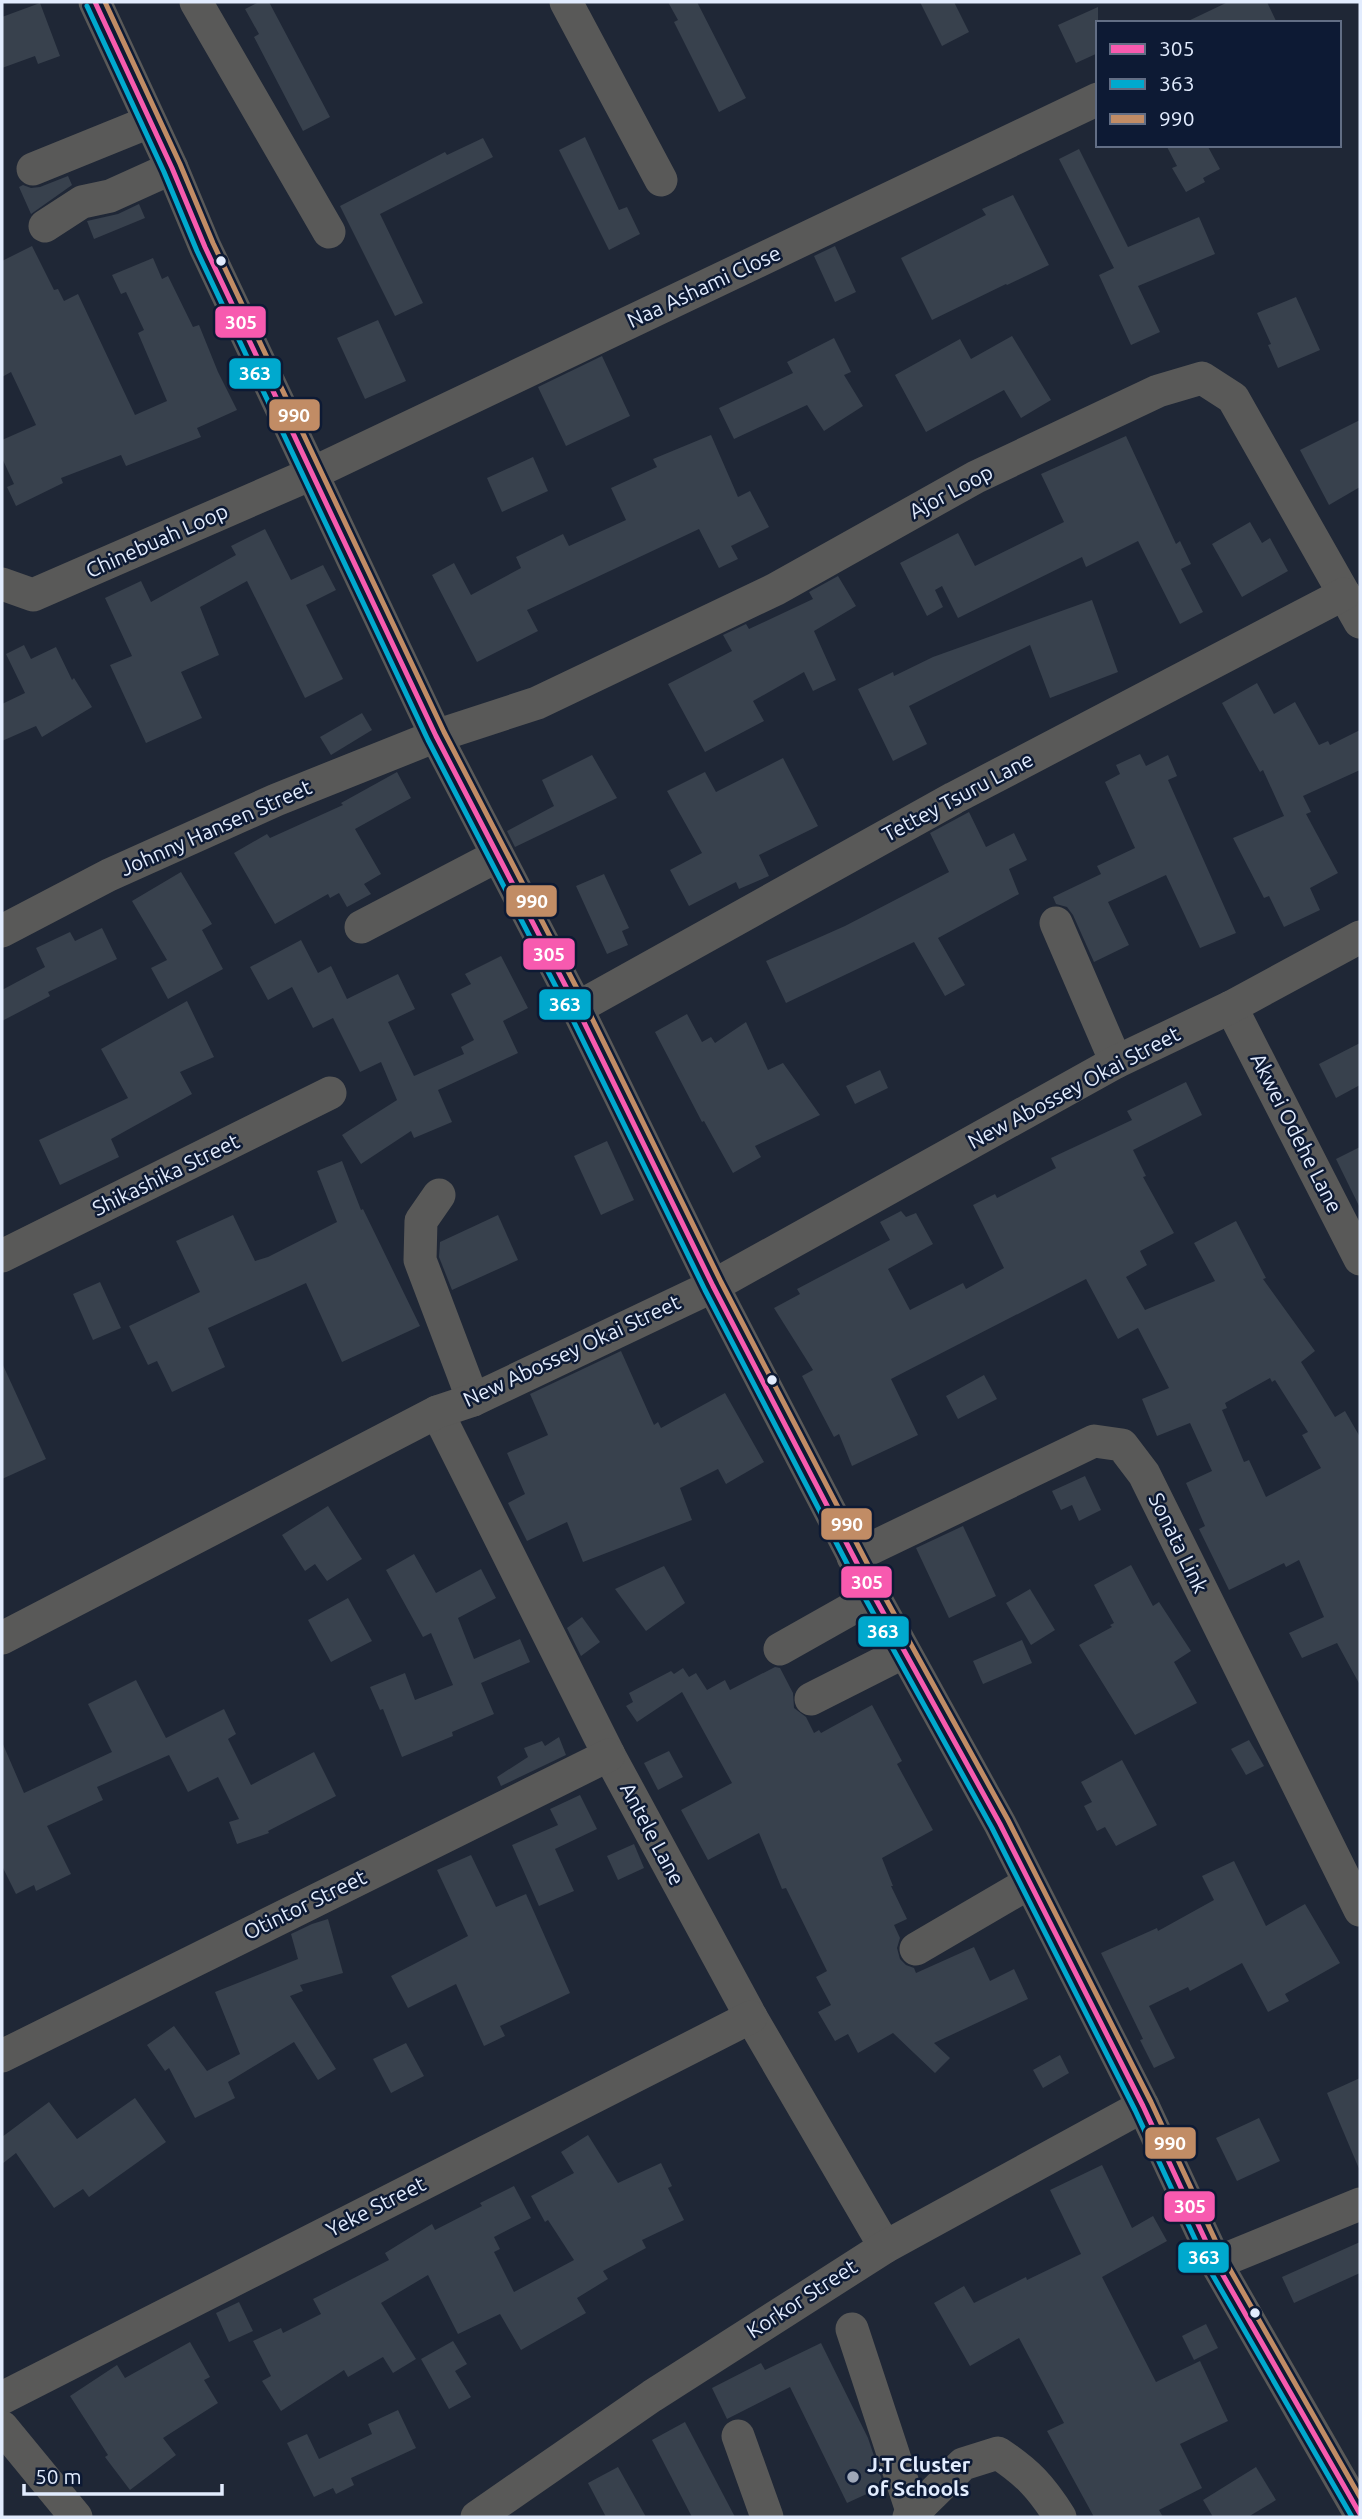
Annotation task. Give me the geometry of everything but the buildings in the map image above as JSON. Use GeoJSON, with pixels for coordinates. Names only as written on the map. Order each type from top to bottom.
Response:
{"type":"FeatureCollection","features":[{"type":"Feature","properties":{"kind":"street"},"geometry":{"type":"LineString","coordinates":[[95,2],[172,168],[205,247],[436,736],[577,1008],[713,1286],[853,1557],[1000,1824],[1143,2105],[1216,2263],[1360,2514]]}},
{"type":"Feature","properties":{"kind":"street"},"geometry":{"type":"LineString","coordinates":[[196,2],[329,232]]}},
{"type":"Feature","properties":{"kind":"street"},"geometry":{"type":"LineString","coordinates":[[566,2],[661,180]]}},
{"type":"Feature","properties":{"kind":"street","name":"Naa Ashami Close"},"geometry":{"type":"LineString","coordinates":[[311,474],[1096,100]]}},
{"type":"Feature","properties":{"kind":"street"},"geometry":{"type":"LineString","coordinates":[[33,169],[149,122]]}},
{"type":"Feature","properties":{"kind":"street"},"geometry":{"type":"LineString","coordinates":[[45,226],[82,202],[110,196],[172,168]]}},
{"type":"Feature","properties":{"kind":"street","name":"Ajor Loop"},"geometry":{"type":"LineString","coordinates":[[436,736],[537,703],[776,589],[976,477],[1158,391],[1202,378],[1233,398],[1352,608]]}},
{"type":"Feature","properties":{"kind":"street","name":"Chinebuah Loop"},"geometry":{"type":"LineString","coordinates":[[2,584],[33,595],[311,474]]}},
{"type":"Feature","properties":{"kind":"street","name":"Tettey Tsuru Lane"},"geometry":{"type":"LineString","coordinates":[[577,1008],[954,798],[1352,608]]}},
{"type":"Feature","properties":{"kind":"street","name":"Johnny Hansen Street"},"geometry":{"type":"LineString","coordinates":[[2,931],[108,875],[276,800],[436,736]]}},
{"type":"Feature","properties":{"kind":"street"},"geometry":{"type":"LineString","coordinates":[[361,927],[497,856]]}},
{"type":"Feature","properties":{"kind":"street"},"geometry":{"type":"LineString","coordinates":[[1056,923],[1116,1062]]}},
{"type":"Feature","properties":{"kind":"street","name":"New Abossey Okai Street"},"geometry":{"type":"LineString","coordinates":[[2,1638],[437,1412],[473,1400],[713,1286],[1116,1062],[1231,1007],[1360,937]]}},
{"type":"Feature","properties":{"kind":"street","name":"Akwei Odehe Lane"},"geometry":{"type":"LineString","coordinates":[[1231,1007],[1360,1259]]}},
{"type":"Feature","properties":{"kind":"street","name":"Shikashika Street"},"geometry":{"type":"LineString","coordinates":[[2,1256],[330,1093]]}},
{"type":"Feature","properties":{"kind":"street"},"geometry":{"type":"LineString","coordinates":[[439,1195],[421,1221],[420,1259],[473,1400]]}},
{"type":"Feature","properties":{"kind":"street","name":"Antele Lane"},"geometry":{"type":"LineString","coordinates":[[437,1412],[609,1755],[751,2017],[885,2246]]}},
{"type":"Feature","properties":{"kind":"street","name":"Sonata Link"},"geometry":{"type":"LineString","coordinates":[[853,1557],[1094,1441],[1122,1445],[1144,1474],[1360,1910]]}},
{"type":"Feature","properties":{"kind":"street"},"geometry":{"type":"LineString","coordinates":[[780,1649],[874,1596]]}},
{"type":"Feature","properties":{"kind":"street"},"geometry":{"type":"LineString","coordinates":[[810,1699],[904,1652]]}},
{"type":"Feature","properties":{"kind":"street","name":"Otintor Street"},"geometry":{"type":"LineString","coordinates":[[2,2056],[609,1755]]}},
{"type":"Feature","properties":{"kind":"street"},"geometry":{"type":"LineString","coordinates":[[916,1949],[1029,1883]]}},
{"type":"Feature","properties":{"kind":"street","name":"Yeke Street"},"geometry":{"type":"LineString","coordinates":[[2,2398],[751,2017]]}},
{"type":"Feature","properties":{"kind":"street","name":"Korkor Street"},"geometry":{"type":"LineString","coordinates":[[477,2517],[652,2396],[885,2246],[1143,2105]]}},
{"type":"Feature","properties":{"kind":"street"},"geometry":{"type":"LineString","coordinates":[[1216,2263],[1360,2204]]}},
{"type":"Feature","properties":{"kind":"street"},"geometry":{"type":"LineString","coordinates":[[852,2329],[912,2516],[963,2464],[998,2453],[1026,2472],[1060,2517]]}},
{"type":"Feature","properties":{"kind":"street"},"geometry":{"type":"LineString","coordinates":[[2,2427],[76,2517]]}},
{"type":"Feature","properties":{"kind":"street"},"geometry":{"type":"LineString","coordinates":[[738,2436],[767,2517]]}},
{"type":"Feature","properties":{"kind":"transit line","name":"305"},"geometry":{"type":"LineString","coordinates":[[95,2],[172,168],[205,247],[436,736],[577,1008],[713,1286],[874,1596],[1000,1824],[1143,2106],[1216,2263],[1360,2514]]}},
{"type":"Feature","properties":{"kind":"transit line","name":"990"},"geometry":{"type":"LineString","coordinates":[[105,2],[180,164],[213,243],[444,732],[585,1004],[721,1282],[882,1592],[1008,1820],[1151,2102],[1224,2259],[1360,2497]]}},
{"type":"Feature","properties":{"kind":"transit line","name":"363"},"geometry":{"type":"LineString","coordinates":[[87,6],[164,172],[197,251],[428,740],[569,1012],[705,1290],[866,1600],[992,1828],[1135,2110],[1208,2267],[1352,2517]]}},
{"type":"Feature","properties":{"kind":"place","name":"J.T Cluster of Schools"},"geometry":{"type":"Point","coordinates":[853,2477]}}]}
